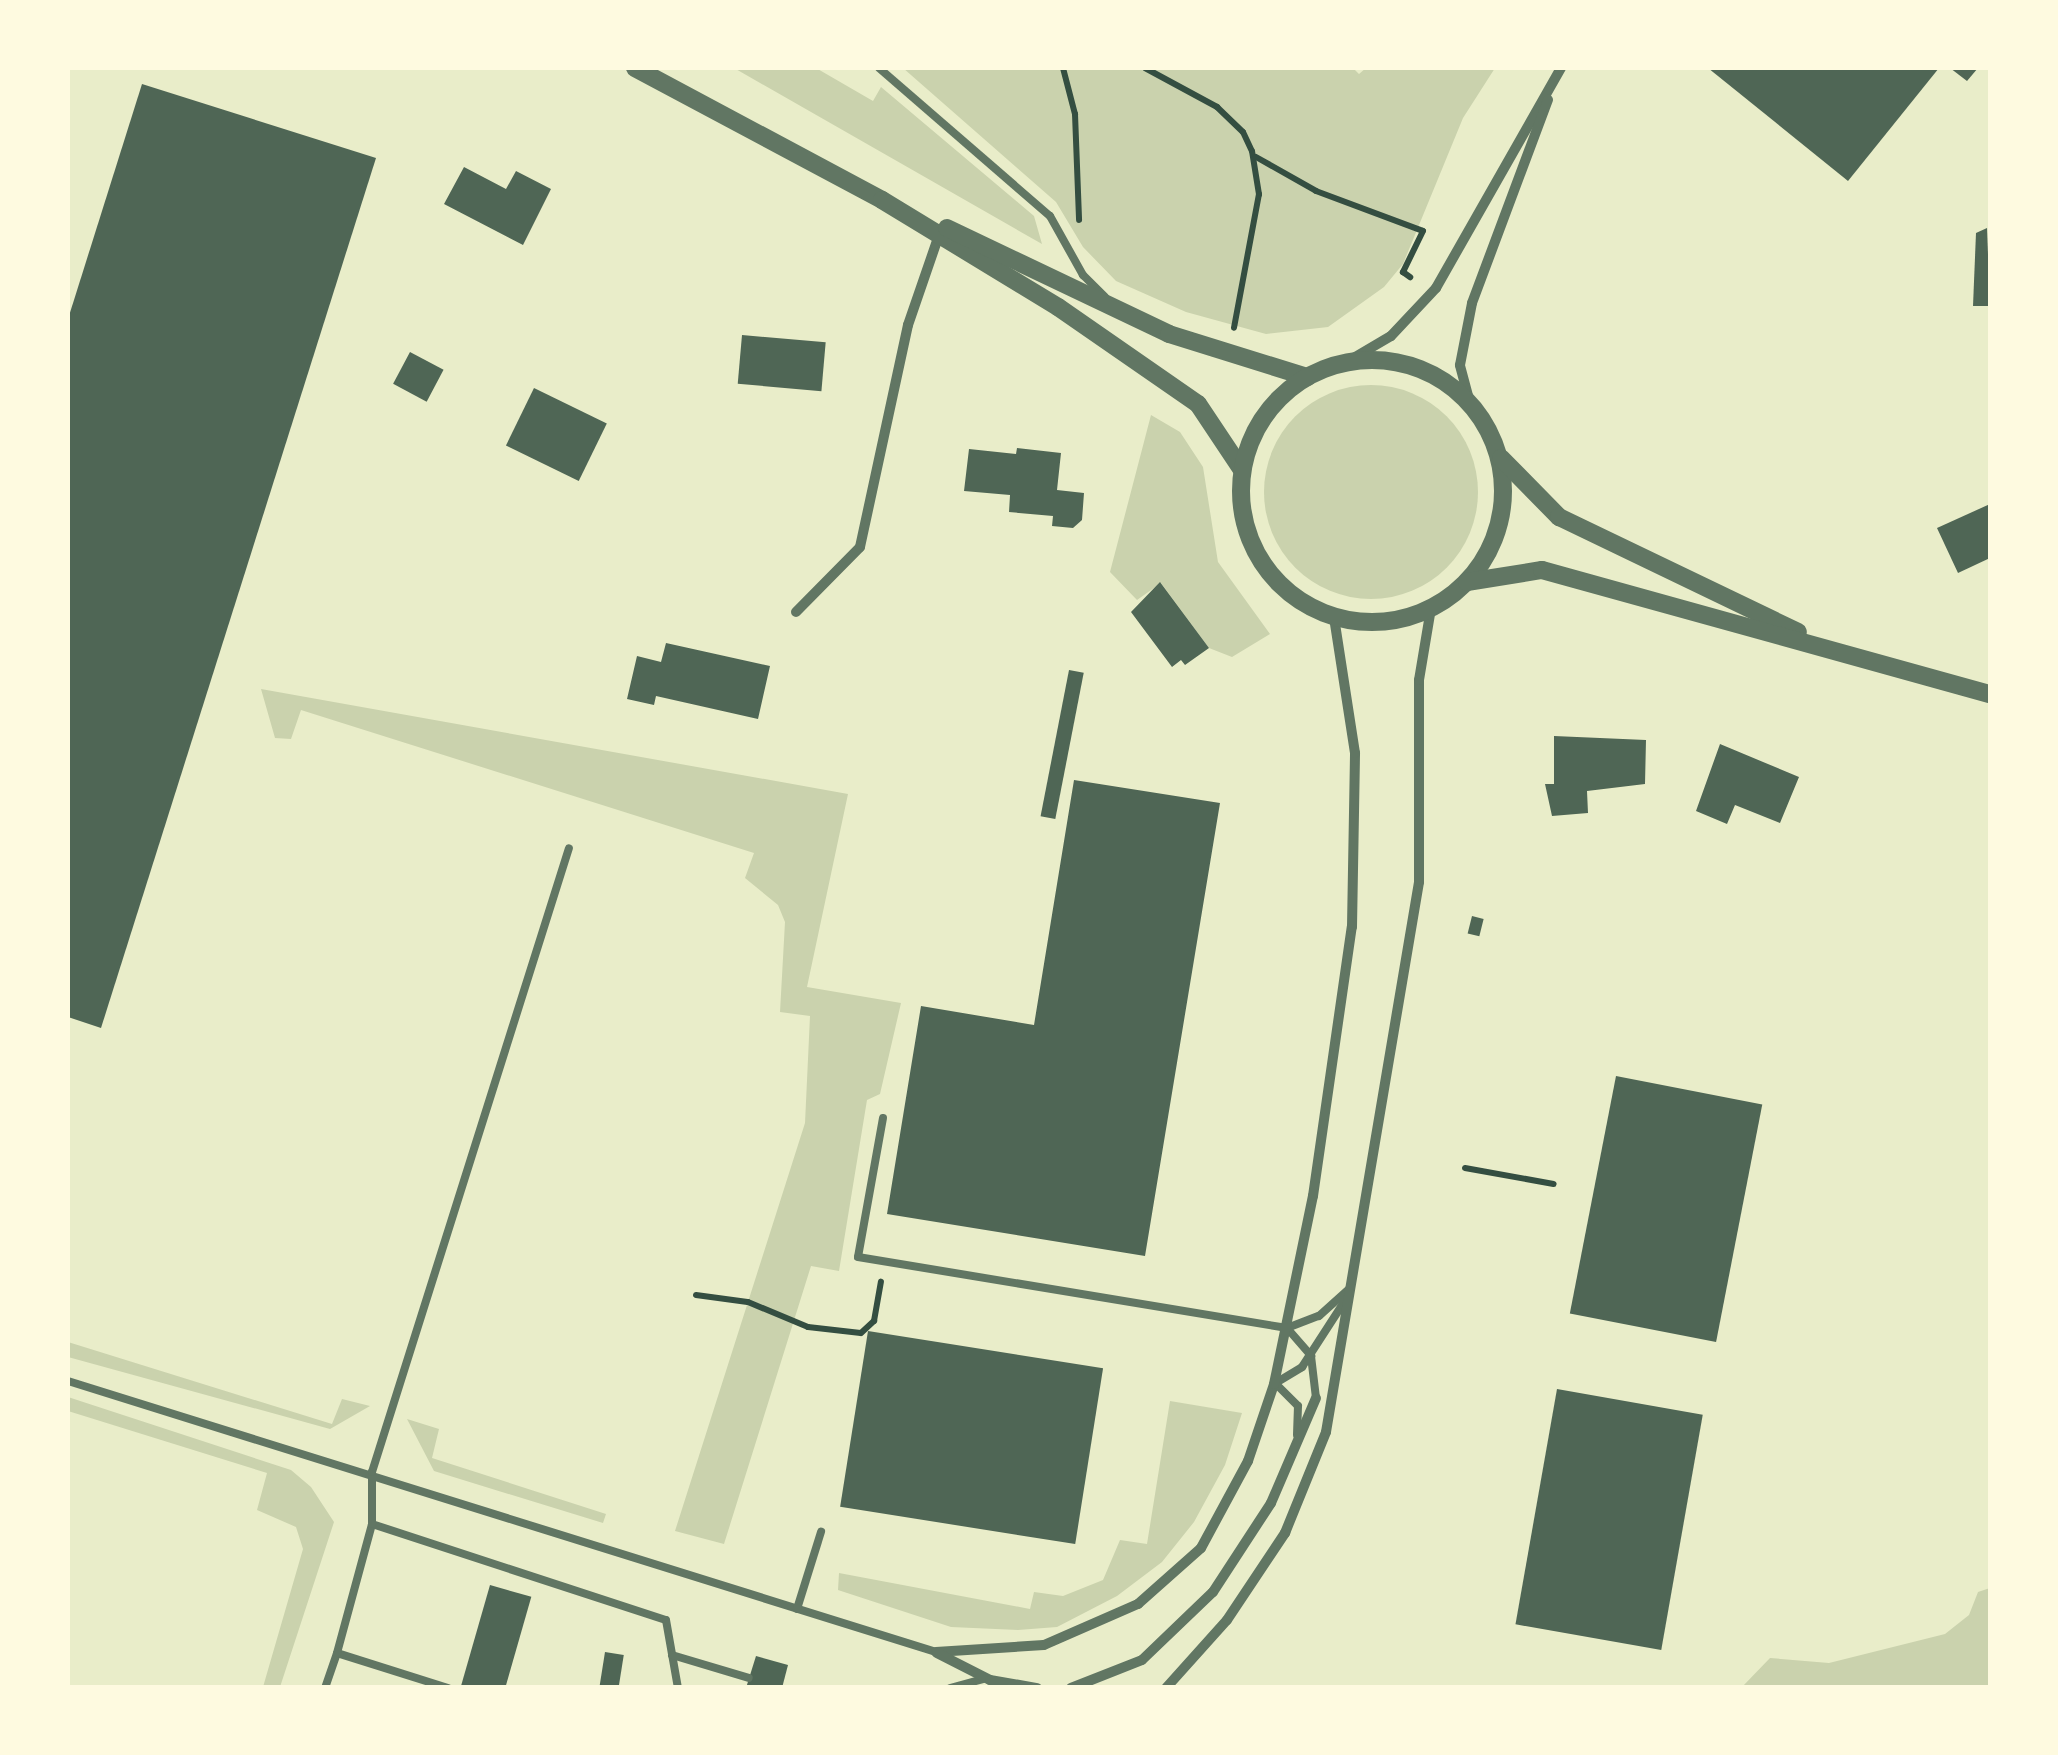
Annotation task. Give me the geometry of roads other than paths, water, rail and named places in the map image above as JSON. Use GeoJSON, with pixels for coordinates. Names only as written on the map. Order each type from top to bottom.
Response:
{"type":"FeatureCollection","features":[{"type":"Feature","properties":{"kind":"street"},"geometry":{"type":"LineString","coordinates":[[635,68],[882,200],[1170,382],[1198,404],[1242,470]]}},
{"type":"Feature","properties":{"kind":"street"},"geometry":{"type":"LineString","coordinates":[[1498,456],[1500,520],[1466,582],[1431,608],[1384,622],[1334,617],[1296,598],[1261,561],[1242,513],[1242,470],[1258,425],[1307,377],[1345,363],[1391,336],[1436,288],[1560,69]]}},
{"type":"Feature","properties":{"kind":"street"},"geometry":{"type":"LineString","coordinates":[[1560,69],[1472,303],[1460,365],[1470,403],[1498,456],[1559,517],[1844,654]]}},
{"type":"Feature","properties":{"kind":"street"},"geometry":{"type":"LineString","coordinates":[[882,200],[1226,355],[1307,377]]}},
{"type":"Feature","properties":{"kind":"street"},"geometry":{"type":"LineString","coordinates":[[796,612],[860,547],[908,325],[939,234]]}},
{"type":"Feature","properties":{"kind":"street"},"geometry":{"type":"LineString","coordinates":[[1345,363],[1412,366],[1470,403]]}},
{"type":"Feature","properties":{"kind":"street"},"geometry":{"type":"LineString","coordinates":[[1466,582],[1542,570],[1990,694]]}},
{"type":"Feature","properties":{"kind":"street"},"geometry":{"type":"LineString","coordinates":[[1166,1688],[1255,1581],[1300,1500],[1326,1432],[1419,882],[1419,680],[1431,608]]}},
{"type":"Feature","properties":{"kind":"street"},"geometry":{"type":"LineString","coordinates":[[936,1652],[1044,1646],[1138,1604],[1178,1573],[1226,1508],[1274,1384],[1287,1328],[1352,927],[1355,753],[1334,617]]}},
{"type":"Feature","properties":{"kind":"street"},"geometry":{"type":"LineString","coordinates":[[1071,1688],[1142,1660],[1186,1622],[1232,1568],[1293,1454],[1316,1398]]}},
{"type":"Feature","properties":{"kind":"street"},"geometry":{"type":"LineString","coordinates":[[936,1652],[990,1680],[1037,1688]]}},
{"type":"Feature","properties":{"kind":"lane"},"geometry":{"type":"LineString","coordinates":[[879,68],[1050,216],[1083,274],[1115,308]]}},
{"type":"Feature","properties":{"kind":"lane"},"geometry":{"type":"LineString","coordinates":[[324,1688],[372,1524],[372,1472],[568,848]]}},
{"type":"Feature","properties":{"kind":"lane"},"geometry":{"type":"LineString","coordinates":[[883,1118],[858,1257],[1287,1328],[1319,1316],[1353,1286]]}},
{"type":"Feature","properties":{"kind":"lane"},"geometry":{"type":"LineString","coordinates":[[1274,1384],[1287,1381],[1312,1356],[1353,1286]]}},
{"type":"Feature","properties":{"kind":"lane"},"geometry":{"type":"LineString","coordinates":[[1287,1328],[1312,1356],[1316,1398]]}},
{"type":"Feature","properties":{"kind":"lane"},"geometry":{"type":"LineString","coordinates":[[68,1381],[372,1472],[936,1652]]}},
{"type":"Feature","properties":{"kind":"lane"},"geometry":{"type":"LineString","coordinates":[[1274,1384],[1298,1406],[1293,1454]]}},
{"type":"Feature","properties":{"kind":"lane"},"geometry":{"type":"LineString","coordinates":[[372,1524],[666,1620],[678,1688]]}},
{"type":"Feature","properties":{"kind":"lane"},"geometry":{"type":"LineString","coordinates":[[797,1610],[821,1532]]}},
{"type":"Feature","properties":{"kind":"lane"},"geometry":{"type":"LineString","coordinates":[[337,1653],[448,1688]]}},
{"type":"Feature","properties":{"kind":"lane"},"geometry":{"type":"LineString","coordinates":[[672,1655],[748,1678]]}},
{"type":"Feature","properties":{"kind":"lane"},"geometry":{"type":"LineString","coordinates":[[950,1688],[990,1680]]}}]}
